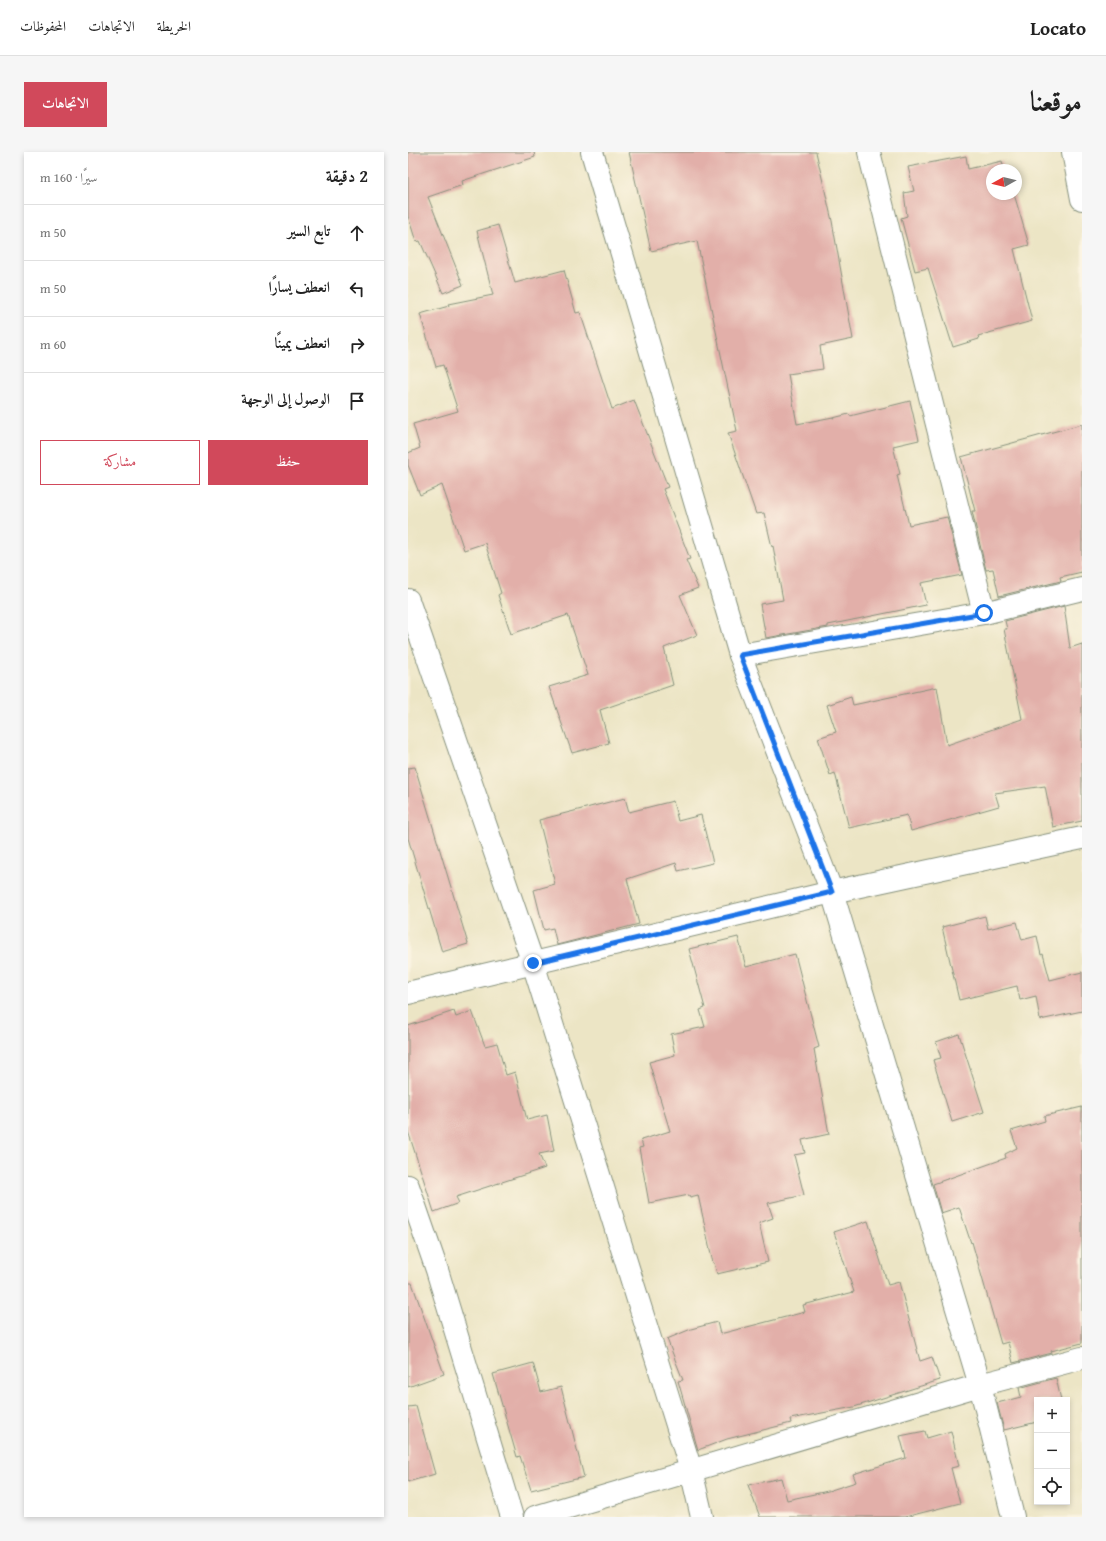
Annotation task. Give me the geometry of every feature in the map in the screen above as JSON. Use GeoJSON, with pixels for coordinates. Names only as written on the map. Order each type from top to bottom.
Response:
{"type":"FeatureCollection","features":[{"type":"Feature","properties":{"kind":"street"},"geometry":{"type":"LineString","coordinates":[[592,152],[740,655],[832,892],[980,1385],[1013,1517]]}},
{"type":"Feature","properties":{"kind":"street"},"geometry":{"type":"LineString","coordinates":[[869,152],[984,613]]}},
{"type":"Feature","properties":{"kind":"street"},"geometry":{"type":"LineString","coordinates":[[1073,152],[1082,200]]}},
{"type":"Feature","properties":{"kind":"street"},"geometry":{"type":"LineString","coordinates":[[740,655],[984,613],[1082,589]]}},
{"type":"Feature","properties":{"kind":"street"},"geometry":{"type":"LineString","coordinates":[[408,600],[533,963],[691,1470],[702,1517]]}},
{"type":"Feature","properties":{"kind":"street"},"geometry":{"type":"LineString","coordinates":[[408,993],[832,892],[1082,838]]}},
{"type":"Feature","properties":{"kind":"street"},"geometry":{"type":"LineString","coordinates":[[408,1186],[437,1270],[512,1517]]}},
{"type":"Feature","properties":{"kind":"street"},"geometry":{"type":"LineString","coordinates":[[535,1517],[980,1385],[1082,1358]]}},
{"type":"Feature","properties":{"kind":"building"},"geometry":{"type":"Polygon","coordinates":[[[408,152],[534,152],[535,157],[462,181],[463,185],[428,197],[463,285],[443,293],[420,241],[416,242],[408,216],[408,152]]]}},
{"type":"Feature","properties":{"kind":"building"},"geometry":{"type":"Polygon","coordinates":[[[629,152],[816,152],[832,221],[853,339],[820,346],[823,369],[788,374],[797,424],[849,414],[850,416],[910,401],[919,440],[893,446],[900,474],[897,475],[909,525],[947,517],[962,575],[921,583],[926,605],[828,625],[828,627],[766,638],[760,604],[783,600],[773,546],[772,547],[764,513],[756,514],[728,433],[737,431],[697,241],[651,251],[629,152]]]}},
{"type":"Feature","properties":{"kind":"building"},"geometry":{"type":"Polygon","coordinates":[[[966,156],[968,169],[986,165],[986,200],[1016,200],[1029,245],[1014,249],[1032,321],[978,336],[979,339],[953,347],[928,268],[915,271],[901,218],[907,216],[904,193],[914,191],[908,167],[966,156]]]}},
{"type":"Feature","properties":{"kind":"building"},"geometry":{"type":"Polygon","coordinates":[[[1002,161],[1003,164],[989,164],[1002,161]]]}},
{"type":"Feature","properties":{"kind":"building"},"geometry":{"type":"Polygon","coordinates":[[[498,225],[515,283],[564,270],[576,313],[580,312],[612,409],[634,400],[668,487],[663,489],[690,559],[686,560],[698,588],[680,595],[697,635],[664,648],[673,685],[600,710],[609,743],[572,753],[549,687],[588,675],[568,615],[511,634],[498,595],[501,593],[485,543],[464,550],[442,485],[420,495],[408,465],[408,453],[420,448],[413,424],[458,411],[443,365],[436,367],[420,314],[449,306],[448,304],[493,295],[477,231],[498,225]]]}},
{"type":"Feature","properties":{"kind":"building"},"geometry":{"type":"Polygon","coordinates":[[[1082,424],[1082,572],[1060,577],[1061,581],[999,596],[993,569],[986,570],[972,511],[975,511],[961,457],[1082,424]]]}},
{"type":"Feature","properties":{"kind":"building"},"geometry":{"type":"Polygon","coordinates":[[[1064,606],[1070,648],[1082,644],[1082,821],[1053,827],[1045,786],[995,793],[999,806],[911,831],[907,815],[849,828],[835,773],[830,775],[818,738],[836,732],[827,705],[851,697],[853,705],[937,687],[947,745],[1022,719],[1004,629],[1007,629],[1005,621],[1064,606]]]}},
{"type":"Feature","properties":{"kind":"building"},"geometry":{"type":"Polygon","coordinates":[[[415,767],[468,944],[442,952],[408,838],[408,768],[415,767]]]}},
{"type":"Feature","properties":{"kind":"building"},"geometry":{"type":"Polygon","coordinates":[[[625,798],[629,812],[673,801],[678,821],[701,815],[713,863],[678,871],[676,863],[627,879],[639,924],[557,945],[553,928],[544,930],[534,890],[555,884],[539,820],[625,798]]]}},
{"type":"Feature","properties":{"kind":"building"},"geometry":{"type":"Polygon","coordinates":[[[985,916],[988,929],[1017,922],[1022,940],[1037,936],[1041,955],[1043,954],[1050,980],[1082,972],[1082,1011],[1040,1020],[1036,996],[1020,1000],[1017,986],[959,1000],[942,927],[985,916]]]}},
{"type":"Feature","properties":{"kind":"building"},"geometry":{"type":"Polygon","coordinates":[[[738,937],[746,967],[795,954],[819,1047],[814,1049],[829,1134],[802,1140],[805,1153],[794,1155],[804,1195],[768,1203],[773,1218],[759,1223],[768,1262],[717,1274],[713,1263],[698,1195],[690,1197],[689,1195],[649,1203],[639,1148],[643,1147],[641,1140],[670,1131],[649,1062],[675,1055],[671,1034],[705,1027],[700,1010],[705,1008],[689,949],[738,937]]]}},
{"type":"Feature","properties":{"kind":"building"},"geometry":{"type":"Polygon","coordinates":[[[454,1011],[456,1017],[472,1011],[485,1046],[497,1043],[506,1075],[515,1072],[527,1120],[547,1115],[554,1151],[539,1154],[545,1168],[456,1197],[459,1203],[434,1212],[408,1131],[408,1026],[454,1011]]]}},
{"type":"Feature","properties":{"kind":"building"},"geometry":{"type":"Polygon","coordinates":[[[959,1034],[984,1112],[952,1122],[933,1060],[941,1058],[936,1042],[959,1034]]]}},
{"type":"Feature","properties":{"kind":"building"},"geometry":{"type":"Polygon","coordinates":[[[1082,1107],[1082,1343],[1051,1351],[1052,1353],[1013,1363],[1008,1342],[1001,1344],[972,1242],[971,1243],[959,1207],[941,1213],[933,1184],[1006,1158],[1005,1154],[1017,1148],[1011,1131],[1045,1121],[1044,1116],[1082,1107]]]}},
{"type":"Feature","properties":{"kind":"building"},"geometry":{"type":"Polygon","coordinates":[[[868,1221],[888,1285],[899,1282],[920,1361],[932,1357],[940,1380],[854,1407],[790,1419],[791,1423],[727,1439],[698,1450],[678,1381],[683,1380],[667,1339],[691,1329],[717,1322],[720,1334],[805,1312],[803,1305],[854,1292],[834,1232],[868,1221]]]}},
{"type":"Feature","properties":{"kind":"building"},"geometry":{"type":"Polygon","coordinates":[[[408,1283],[412,1283],[444,1374],[408,1387],[408,1283]]]}},
{"type":"Feature","properties":{"kind":"building"},"geometry":{"type":"Polygon","coordinates":[[[533,1363],[541,1392],[561,1387],[584,1477],[531,1490],[520,1456],[517,1457],[493,1374],[533,1363]]]}},
{"type":"Feature","properties":{"kind":"building"},"geometry":{"type":"Polygon","coordinates":[[[1056,1378],[1060,1397],[1034,1397],[1034,1423],[1004,1430],[997,1403],[1021,1397],[1019,1388],[1056,1378]]]}},
{"type":"Feature","properties":{"kind":"building"},"geometry":{"type":"Polygon","coordinates":[[[416,1406],[435,1474],[408,1482],[408,1407],[416,1406]]]}},
{"type":"Feature","properties":{"kind":"building"},"geometry":{"type":"Polygon","coordinates":[[[925,1431],[927,1438],[951,1431],[959,1466],[951,1468],[960,1503],[905,1517],[760,1517],[748,1485],[781,1478],[787,1500],[828,1491],[856,1482],[853,1474],[906,1458],[900,1436],[925,1431]]]}},
{"type":"Feature","properties":{"kind":"route"},"geometry":{"type":"LineString","coordinates":[[533,963],[832,892],[740,655],[984,613]]}}]}
